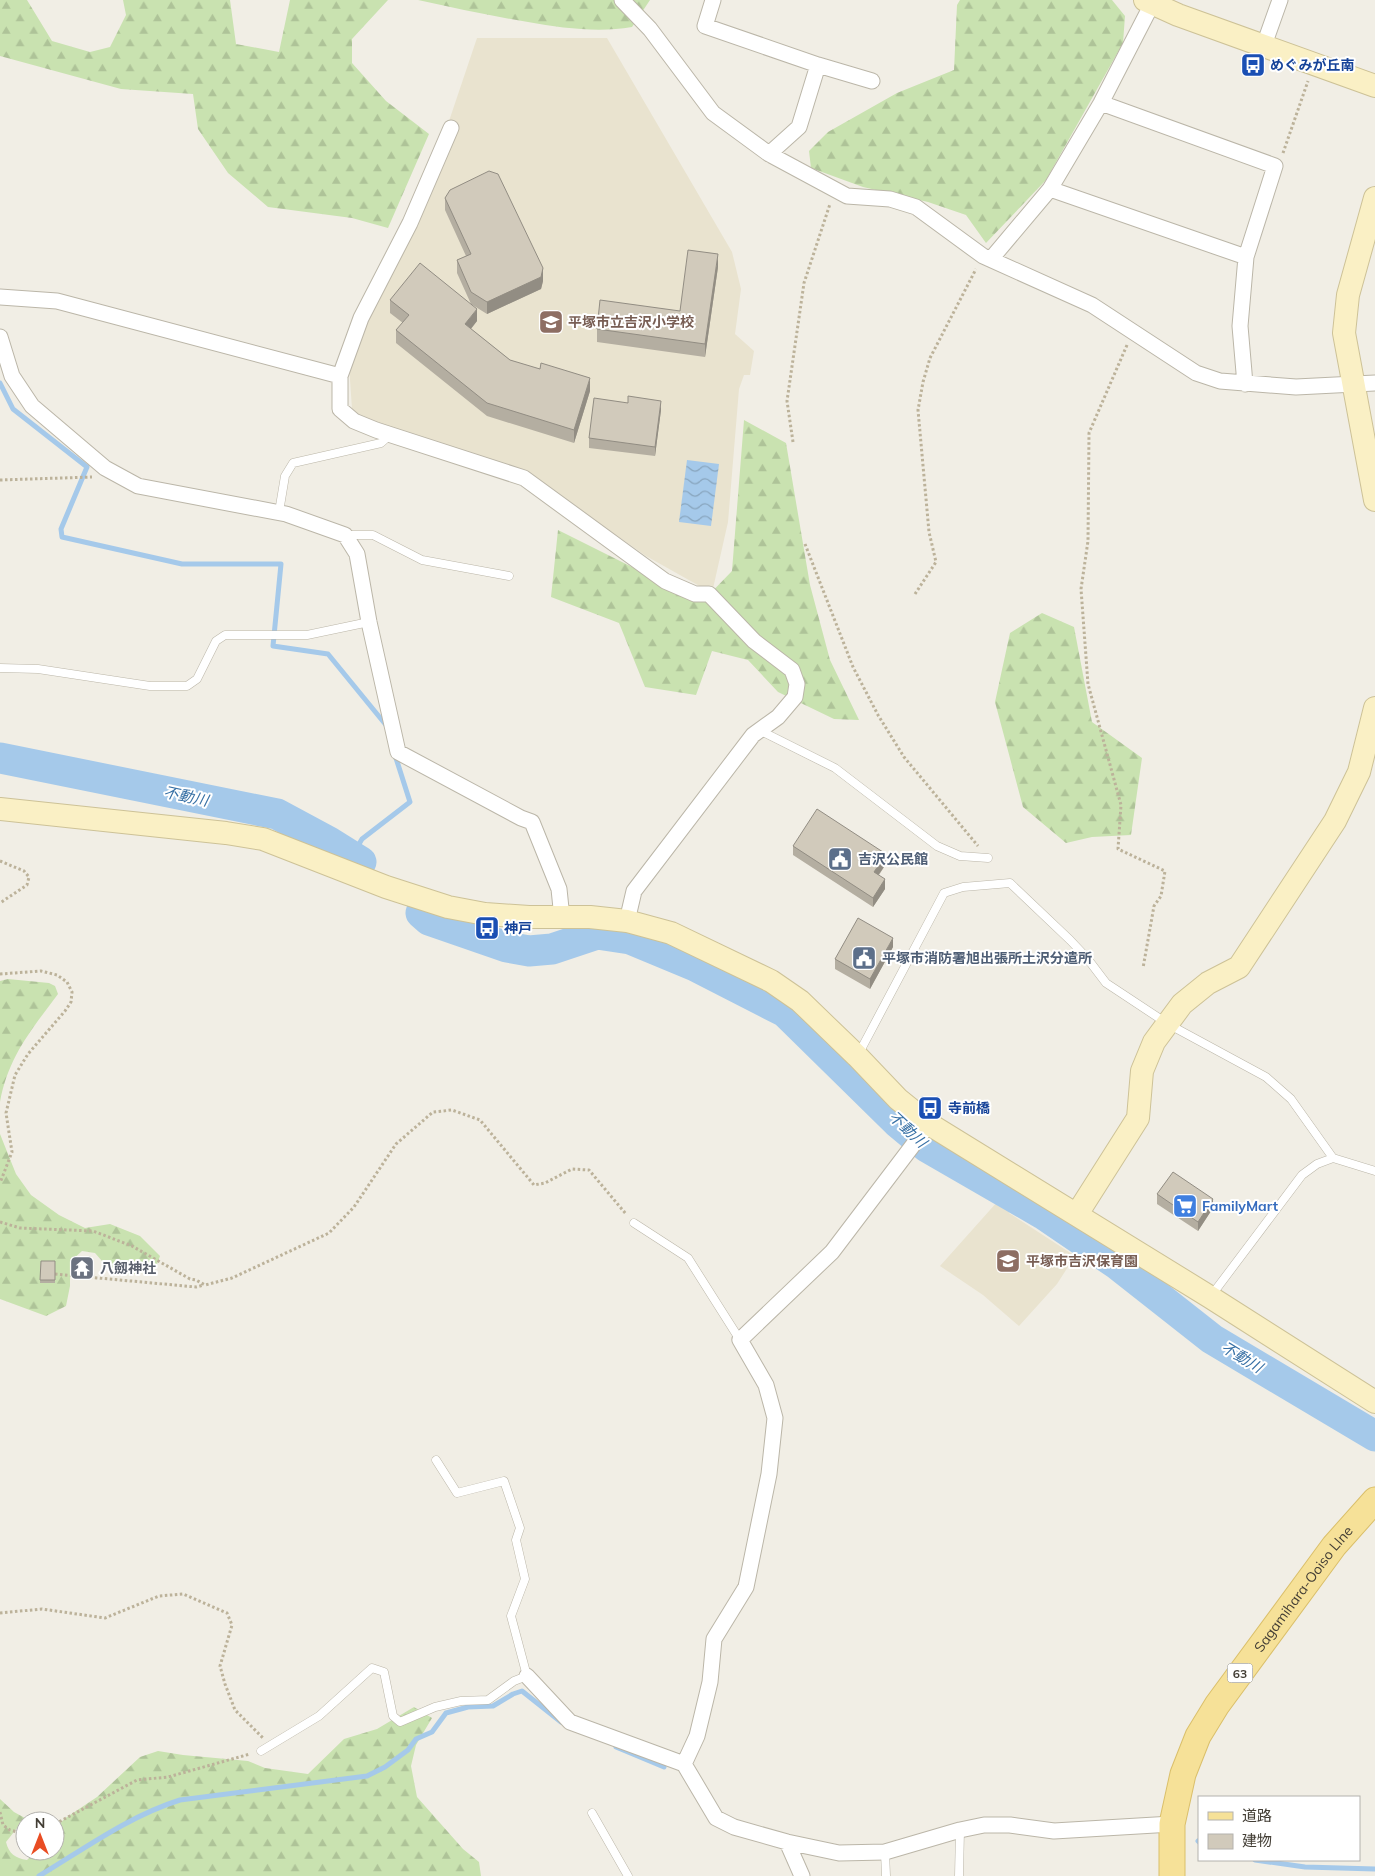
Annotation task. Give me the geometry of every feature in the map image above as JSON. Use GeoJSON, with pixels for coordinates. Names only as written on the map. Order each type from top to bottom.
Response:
{"type":"FeatureCollection","features":[{"type":"Feature","properties":{"kind":"main road","name":"Sagamihara-Ooiso LIne"},"geometry":{"type":"LineString","coordinates":[[1172,1876],[1172,1824],[1183,1774],[1198,1736],[1217,1705],[1334,1546],[1375,1500]]}},
{"type":"Feature","properties":{"kind":"street"},"geometry":{"type":"LineString","coordinates":[[622,0],[650,29],[713,113],[769,154],[847,196],[890,199],[916,207],[987,258],[1092,305],[1196,373],[1220,382],[1296,387],[1365,384]]}},
{"type":"Feature","properties":{"kind":"street"},"geometry":{"type":"LineString","coordinates":[[713,0],[706,26],[818,65],[872,81]]}},
{"type":"Feature","properties":{"kind":"street"},"geometry":{"type":"LineString","coordinates":[[1264,45],[1280,0]]}},
{"type":"Feature","properties":{"kind":"street"},"geometry":{"type":"LineString","coordinates":[[987,258],[1050,189],[1101,103],[1149,2],[1178,15],[1375,86]]}},
{"type":"Feature","properties":{"kind":"street"},"geometry":{"type":"LineString","coordinates":[[769,154],[799,128],[818,65]]}},
{"type":"Feature","properties":{"kind":"street"},"geometry":{"type":"LineString","coordinates":[[1101,103],[1275,166],[1246,257],[1240,326],[1245,384]]}},
{"type":"Feature","properties":{"kind":"street"},"geometry":{"type":"LineString","coordinates":[[451,128],[410,223],[361,318],[340,376],[340,409],[354,421],[390,435],[524,478],[665,581],[694,594],[709,594],[754,641],[792,670],[797,684],[795,697],[778,717],[758,730],[634,891],[627,921]]}},
{"type":"Feature","properties":{"kind":"street"},"geometry":{"type":"LineString","coordinates":[[1050,189],[1246,257]]}},
{"type":"Feature","properties":{"kind":"street"},"geometry":{"type":"LineString","coordinates":[[1375,198],[1348,295],[1344,333],[1365,384],[1375,500]]}},
{"type":"Feature","properties":{"kind":"street"},"geometry":{"type":"LineString","coordinates":[[0,297],[57,301],[340,376]]}},
{"type":"Feature","properties":{"kind":"street"},"geometry":{"type":"LineString","coordinates":[[0,337],[12,376],[32,406],[105,468],[138,486],[279,512],[345,535],[357,554],[369,622],[398,752],[521,818],[532,822],[559,889],[562,918]]}},
{"type":"Feature","properties":{"kind":"street"},"geometry":{"type":"LineString","coordinates":[[1077,1214],[1138,1118],[1142,1071],[1154,1042],[1182,1004],[1208,983],[1239,967],[1335,821],[1359,772],[1375,708]]}},
{"type":"Feature","properties":{"kind":"street"},"geometry":{"type":"LineString","coordinates":[[0,809],[226,833],[263,839],[386,887],[448,907],[485,914],[562,918],[590,917],[627,921],[671,933],[771,982],[800,1001],[898,1098],[929,1124],[1077,1214],[1375,1402]]}},
{"type":"Feature","properties":{"kind":"street"},"geometry":{"type":"LineString","coordinates":[[684,1764],[697,1736],[710,1682],[714,1639],[746,1587],[769,1474],[775,1418],[766,1386],[740,1340],[832,1252],[929,1124]]}},
{"type":"Feature","properties":{"kind":"street"},"geometry":{"type":"LineString","coordinates":[[527,1676],[570,1722],[684,1764],[716,1818],[734,1827],[787,1842],[839,1853],[885,1852],[984,1825],[1010,1825],[1054,1831],[1172,1824]]}},
{"type":"Feature","properties":{"kind":"street"},"geometry":{"type":"LineString","coordinates":[[787,1842],[802,1876]]}},
{"type":"Feature","properties":{"kind":"lane"},"geometry":{"type":"LineString","coordinates":[[279,512],[285,476],[293,463],[381,442],[390,435]]}},
{"type":"Feature","properties":{"kind":"lane"},"geometry":{"type":"LineString","coordinates":[[345,535],[373,535],[422,560],[510,576]]}},
{"type":"Feature","properties":{"kind":"lane"},"geometry":{"type":"LineString","coordinates":[[0,668],[38,669],[150,686],[187,686],[197,679],[216,641],[225,635],[307,636],[369,622]]}},
{"type":"Feature","properties":{"kind":"lane"},"geometry":{"type":"LineString","coordinates":[[758,730],[835,768],[937,846],[960,856],[988,858]]}},
{"type":"Feature","properties":{"kind":"lane"},"geometry":{"type":"LineString","coordinates":[[857,1056],[944,893],[963,887],[1010,884],[1070,940],[1106,983],[1168,1024],[1266,1077],[1291,1099],[1333,1158]]}},
{"type":"Feature","properties":{"kind":"lane"},"geometry":{"type":"LineString","coordinates":[[1210,1297],[1302,1175],[1316,1164],[1333,1158],[1375,1171]]}},
{"type":"Feature","properties":{"kind":"lane"},"geometry":{"type":"LineString","coordinates":[[634,1223],[688,1258],[740,1340]]}},
{"type":"Feature","properties":{"kind":"lane"},"geometry":{"type":"LineString","coordinates":[[261,1751],[319,1716],[372,1668],[384,1672],[393,1716],[400,1722],[435,1707],[461,1701],[488,1700],[514,1681],[527,1676],[511,1616],[525,1579],[516,1540],[520,1528],[504,1481],[457,1493],[436,1460]]}},
{"type":"Feature","properties":{"kind":"lane"},"geometry":{"type":"LineString","coordinates":[[592,1813],[628,1876]]}},
{"type":"Feature","properties":{"kind":"lane"},"geometry":{"type":"LineString","coordinates":[[958,1876],[960,1830]]}},
{"type":"Feature","properties":{"kind":"lane"},"geometry":{"type":"LineString","coordinates":[[885,1852],[886,1876]]}},
{"type":"Feature","properties":{"kind":"path"},"geometry":{"type":"LineString","coordinates":[[1275,166],[1284,150],[1308,79]]}},
{"type":"Feature","properties":{"kind":"path"},"geometry":{"type":"LineString","coordinates":[[794,442],[787,401],[804,284],[835,189]]}},
{"type":"Feature","properties":{"kind":"path"},"geometry":{"type":"LineString","coordinates":[[915,594],[936,562],[929,532],[918,410],[923,382],[930,358],[943,330],[987,258]]}},
{"type":"Feature","properties":{"kind":"path"},"geometry":{"type":"LineString","coordinates":[[1133,332],[1089,433],[1088,541],[1081,589],[1088,684],[1122,805],[1118,849],[1164,871],[1161,896],[1154,906],[1143,968]]}},
{"type":"Feature","properties":{"kind":"path"},"geometry":{"type":"LineString","coordinates":[[0,480],[120,476]]}},
{"type":"Feature","properties":{"kind":"path"},"geometry":{"type":"LineString","coordinates":[[805,544],[853,667],[878,715],[904,757],[988,858]]}},
{"type":"Feature","properties":{"kind":"path"},"geometry":{"type":"LineString","coordinates":[[0,861],[24,871],[29,877],[27,885],[0,902]]}},
{"type":"Feature","properties":{"kind":"path"},"geometry":{"type":"LineString","coordinates":[[0,974],[41,971],[57,975],[67,982],[72,992],[71,1002],[65,1011],[28,1054],[15,1075],[6,1113],[12,1152],[0,1183]]}},
{"type":"Feature","properties":{"kind":"path"},"geometry":{"type":"LineString","coordinates":[[55,1274],[196,1287],[232,1278],[329,1233],[354,1207],[396,1144],[433,1112],[452,1110],[480,1120],[534,1186],[545,1183],[572,1169],[589,1170],[634,1223]]}},
{"type":"Feature","properties":{"kind":"path"},"geometry":{"type":"LineString","coordinates":[[0,1222],[20,1228],[93,1232],[132,1246],[190,1279],[205,1285]]}},
{"type":"Feature","properties":{"kind":"path"},"geometry":{"type":"LineString","coordinates":[[0,1613],[42,1609],[105,1618],[159,1596],[183,1594],[227,1613],[232,1625],[220,1666],[225,1684],[235,1710],[270,1745]]}},
{"type":"Feature","properties":{"kind":"path"},"geometry":{"type":"LineString","coordinates":[[65,1819],[137,1780],[168,1777],[261,1751]]}},
{"type":"Feature","properties":{"kind":"path"},"geometry":{"type":"LineString","coordinates":[[0,1812],[3,1825],[15,1831]]}},
{"type":"Feature","properties":{"kind":"shaded area","name":"平塚市立吉沢小学校"},"geometry":{"type":"Polygon","coordinates":[[[477,38],[607,38],[732,252],[741,289],[735,334],[754,351],[750,375],[744,375],[739,389],[728,522],[712,593],[646,556],[526,472],[371,425],[352,409],[349,365],[371,309],[422,215],[457,127],[448,124],[477,38]]]}},
{"type":"Feature","properties":{"kind":"shaded area","name":"平塚市吉沢保育園"},"geometry":{"type":"Polygon","coordinates":[[[998,1201],[1011,1209],[1009,1213],[1075,1256],[1057,1284],[1019,1326],[983,1295],[940,1266],[998,1201]]]}},
{"type":"Feature","properties":{"kind":"green space"},"geometry":{"type":"Polygon","coordinates":[[[0,0],[27,0],[52,41],[90,52],[110,47],[126,15],[123,0],[230,0],[236,44],[279,52],[290,0],[388,0],[352,39],[352,63],[386,101],[429,134],[388,228],[352,218],[268,207],[228,173],[198,129],[193,94],[121,89],[0,56],[0,0]]]}},
{"type":"Feature","properties":{"kind":"green space"},"geometry":{"type":"Polygon","coordinates":[[[418,0],[650,0],[632,27],[593,30],[567,28],[487,15],[418,0]]]}},
{"type":"Feature","properties":{"kind":"green space"},"geometry":{"type":"Polygon","coordinates":[[[960,0],[1112,0],[1125,16],[1123,43],[1046,180],[986,243],[966,215],[928,202],[863,187],[811,168],[809,151],[828,132],[897,93],[954,70],[957,5],[960,0]]]}},
{"type":"Feature","properties":{"kind":"green space"},"geometry":{"type":"Polygon","coordinates":[[[744,420],[786,443],[810,585],[830,660],[859,720],[834,719],[778,692],[748,660],[712,651],[696,695],[645,687],[619,623],[551,597],[558,530],[702,602],[732,571],[744,420]]]}},
{"type":"Feature","properties":{"kind":"green space"},"geometry":{"type":"Polygon","coordinates":[[[1042,613],[1074,627],[1092,722],[1142,758],[1131,835],[1092,837],[1066,843],[1023,807],[995,702],[1010,633],[1042,613]]]}},
{"type":"Feature","properties":{"kind":"green space"},"geometry":{"type":"Polygon","coordinates":[[[8,979],[49,983],[55,986],[58,994],[30,1032],[15,1057],[0,1102],[0,981],[8,979]]]}},
{"type":"Feature","properties":{"kind":"green space"},"geometry":{"type":"Polygon","coordinates":[[[0,1134],[16,1174],[31,1195],[59,1215],[85,1228],[110,1224],[140,1236],[160,1256],[154,1272],[121,1275],[109,1269],[95,1253],[82,1251],[70,1262],[70,1286],[66,1306],[46,1316],[0,1299],[0,1134]]]}},
{"type":"Feature","properties":{"kind":"green space"},"geometry":{"type":"Polygon","coordinates":[[[414,1707],[432,1718],[416,1745],[411,1766],[417,1797],[463,1849],[479,1862],[481,1876],[0,1876],[0,1799],[15,1813],[15,1831],[6,1842],[9,1850],[15,1856],[15,1861],[65,1861],[65,1818],[97,1797],[140,1757],[158,1751],[248,1761],[265,1768],[308,1774],[344,1739],[377,1729],[414,1707]]]}},
{"type":"Feature","properties":{"kind":"water"},"geometry":{"type":"Polygon","coordinates":[[[687,460],[719,464],[711,526],[679,522],[687,460]]]}},
{"type":"Feature","properties":{"kind":"building"},"geometry":{"type":"Polygon","coordinates":[[[489,171],[498,174],[543,268],[541,277],[487,302],[471,292],[457,260],[471,254],[445,198],[450,190],[489,171]]]}},
{"type":"Feature","properties":{"kind":"building"},"geometry":{"type":"Polygon","coordinates":[[[688,250],[718,254],[705,344],[597,329],[600,300],[680,311],[688,250]]]}},
{"type":"Feature","properties":{"kind":"building"},"geometry":{"type":"Polygon","coordinates":[[[420,263],[477,309],[465,324],[510,360],[540,369],[541,363],[590,378],[574,430],[487,403],[396,330],[409,315],[390,300],[420,263]]]}},
{"type":"Feature","properties":{"kind":"building"},"geometry":{"type":"Polygon","coordinates":[[[628,396],[661,401],[655,447],[589,438],[594,398],[628,403],[628,396]]]}},
{"type":"Feature","properties":{"kind":"building","name":"吉沢公民館"},"geometry":{"type":"Polygon","coordinates":[[[817,809],[886,854],[874,872],[885,879],[873,898],[793,846],[817,809]]]}},
{"type":"Feature","properties":{"kind":"building","name":"平塚市消防署旭出張所土沢分遣所"},"geometry":{"type":"Polygon","coordinates":[[[858,918],[893,938],[870,979],[835,959],[858,918]]]}},
{"type":"Feature","properties":{"kind":"building","name":"FamilyMart"},"geometry":{"type":"Polygon","coordinates":[[[1173,1172],[1213,1199],[1198,1222],[1157,1194],[1173,1172]]]}},
{"type":"Feature","properties":{"kind":"building"},"geometry":{"type":"Polygon","coordinates":[[[41,1261],[55,1261],[55,1280],[40,1280],[41,1261]]]}},
{"type":"Feature","properties":{"kind":"waterway"},"geometry":{"type":"LineString","coordinates":[[0,383],[13,409],[87,467],[61,529],[62,537],[182,564],[281,564],[273,646],[328,654],[386,725]]}},
{"type":"Feature","properties":{"kind":"waterway"},"geometry":{"type":"LineString","coordinates":[[352,856],[362,839],[410,802],[395,755]]}},
{"type":"Feature","properties":{"kind":"waterway","name":"不動川"},"geometry":{"type":"LineString","coordinates":[[0,758],[277,814],[361,862]]}},
{"type":"Feature","properties":{"kind":"waterway","name":"不動川"},"geometry":{"type":"LineString","coordinates":[[421,913],[429,920],[507,947],[529,951],[552,949],[597,934],[630,939],[695,966],[785,1012],[897,1122],[927,1147],[1043,1214],[1118,1265],[1212,1339],[1375,1436]]}},
{"type":"Feature","properties":{"kind":"waterway"},"geometry":{"type":"LineString","coordinates":[[39,1876],[125,1824],[180,1800],[367,1776],[385,1767],[408,1750],[416,1739],[432,1732],[446,1713],[468,1707],[493,1706],[522,1691],[561,1722]]}},
{"type":"Feature","properties":{"kind":"waterway"},"geometry":{"type":"LineString","coordinates":[[616,1747],[664,1767]]}},
{"type":"Feature","properties":{"kind":"waterway"},"geometry":{"type":"LineString","coordinates":[[1262,1861],[1305,1867],[1375,1869]]}},
{"type":"Feature","properties":{"kind":"place","name":"めぐみが丘南"},"geometry":{"type":"Point","coordinates":[1253,65]}},
{"type":"Feature","properties":{"kind":"place","name":"平塚市立吉沢小学校"},"geometry":{"type":"Point","coordinates":[551,322]}},
{"type":"Feature","properties":{"kind":"place","name":"吉沢公民館"},"geometry":{"type":"Point","coordinates":[840,859]}},
{"type":"Feature","properties":{"kind":"place","name":"神戸"},"geometry":{"type":"Point","coordinates":[487,928]}},
{"type":"Feature","properties":{"kind":"place","name":"平塚市消防署旭出張所土沢分遣所"},"geometry":{"type":"Point","coordinates":[864,958]}},
{"type":"Feature","properties":{"kind":"place","name":"寺前橋"},"geometry":{"type":"Point","coordinates":[930,1108]}},
{"type":"Feature","properties":{"kind":"place","name":"FamilyMart"},"geometry":{"type":"Point","coordinates":[1185,1206]}},
{"type":"Feature","properties":{"kind":"place","name":"平塚市吉沢保育園"},"geometry":{"type":"Point","coordinates":[1008,1261]}},
{"type":"Feature","properties":{"kind":"place","name":"八劔神社"},"geometry":{"type":"Point","coordinates":[82,1268]}}]}
